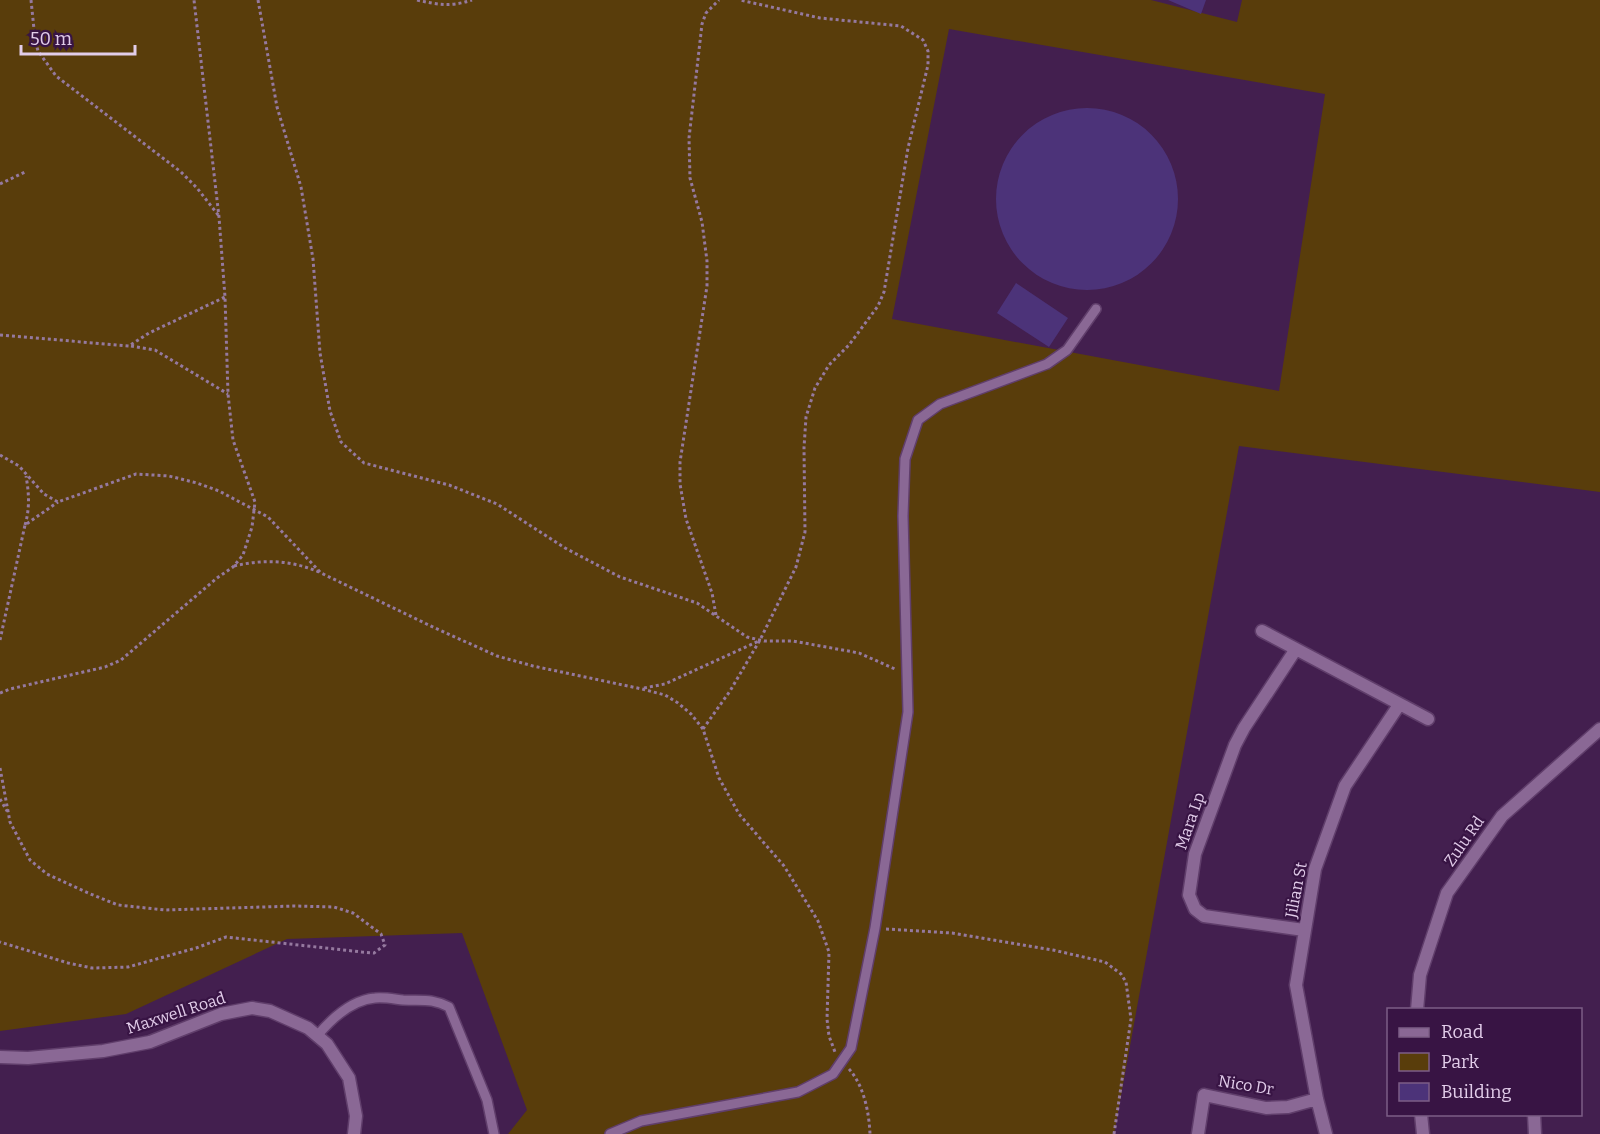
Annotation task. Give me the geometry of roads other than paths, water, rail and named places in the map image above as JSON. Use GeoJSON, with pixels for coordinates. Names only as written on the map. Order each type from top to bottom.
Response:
{"type":"FeatureCollection","features":[{"type":"Feature","properties":{"kind":"street"},"geometry":{"type":"LineString","coordinates":[[1262,631],[1428,719]]}},
{"type":"Feature","properties":{"kind":"street","name":"Mara Lp"},"geometry":{"type":"LineString","coordinates":[[1296,649],[1235,745],[1195,854],[1188,895],[1194,909],[1208,917],[1304,930]]}},
{"type":"Feature","properties":{"kind":"street","name":"Jilian St"},"geometry":{"type":"LineString","coordinates":[[1326,1134],[1317,1100],[1296,985],[1304,930],[1315,869],[1345,786],[1399,705]]}},
{"type":"Feature","properties":{"kind":"street","name":"Zulu Rd"},"geometry":{"type":"LineString","coordinates":[[1417,1008],[1420,975],[1447,893],[1502,816],[1600,729]]}},
{"type":"Feature","properties":{"kind":"street","name":"Maxwell Road"},"geometry":{"type":"LineString","coordinates":[[0,1057],[28,1058],[104,1052],[150,1042],[221,1014],[252,1008],[270,1011],[308,1028],[327,1044],[349,1078],[356,1116],[354,1134]]}},
{"type":"Feature","properties":{"kind":"street","name":"Nico Dr"},"geometry":{"type":"LineString","coordinates":[[1198,1134],[1204,1095],[1266,1108],[1288,1107],[1317,1100]]}},
{"type":"Feature","properties":{"kind":"street"},"geometry":{"type":"LineString","coordinates":[[1421,1116],[1423,1134]]}},
{"type":"Feature","properties":{"kind":"street"},"geometry":{"type":"LineString","coordinates":[[1534,1116],[1535,1134]]}},
{"type":"Feature","properties":{"kind":"lane"},"geometry":{"type":"LineString","coordinates":[[610,1134],[641,1121],[798,1092],[833,1074],[851,1048],[875,928],[908,712],[904,552],[905,459],[918,420],[940,404],[1047,364],[1067,350],[1096,309]]}},
{"type":"Feature","properties":{"kind":"lane"},"geometry":{"type":"LineString","coordinates":[[317,1036],[345,1009],[376,997],[436,1001],[449,1007],[487,1100],[494,1134]]}}]}
